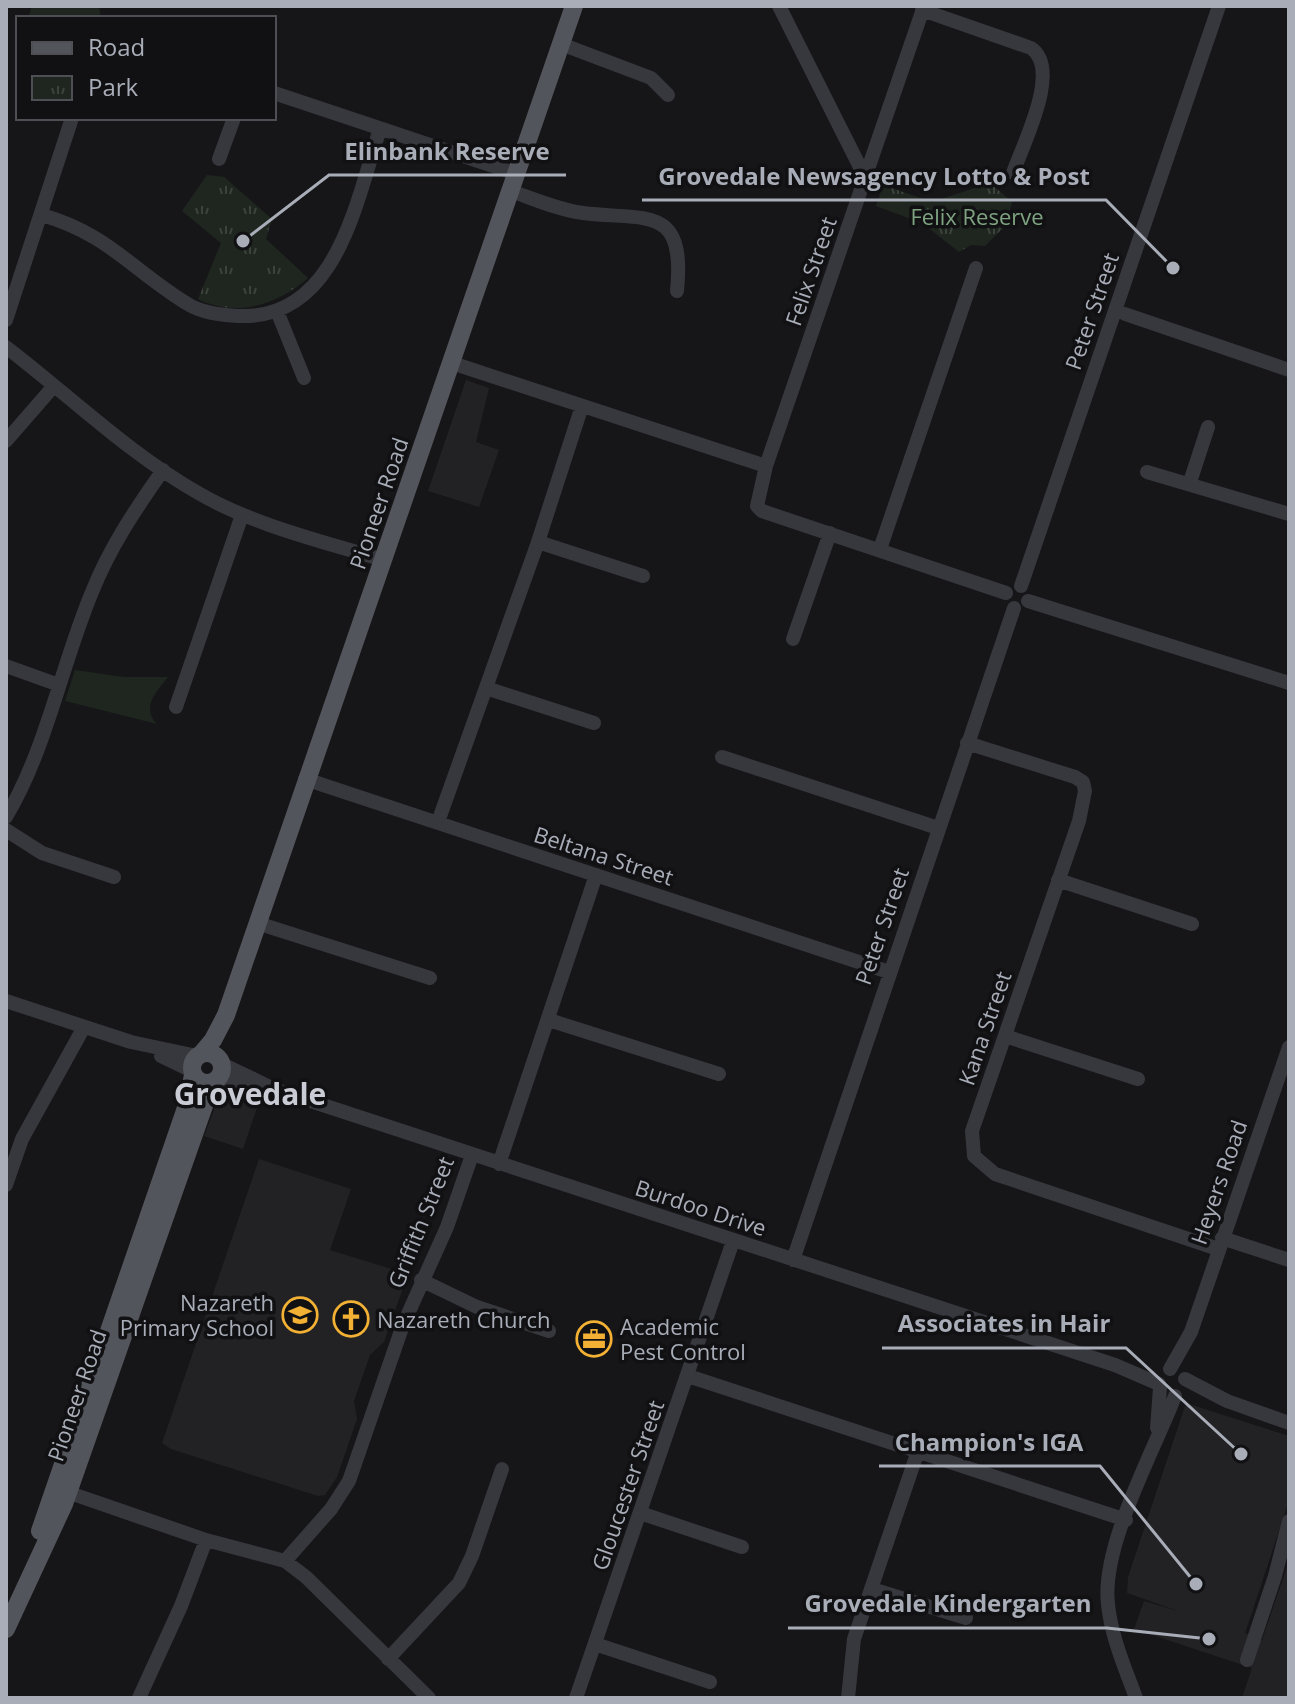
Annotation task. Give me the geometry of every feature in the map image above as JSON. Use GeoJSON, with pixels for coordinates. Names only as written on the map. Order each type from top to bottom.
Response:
{"type":"FeatureCollection","features":[{"type":"Feature","properties":{"kind":"main road","name":"Pioneer Road"},"geometry":{"type":"LineString","coordinates":[[6,1603],[62,1490],[188,1100],[196,1064],[226,1015],[574,6]]}},
{"type":"Feature","properties":{"kind":"main road","name":"Pioneer Road"},"geometry":{"type":"LineString","coordinates":[[6,1629],[62,1490],[218,1072],[226,1015]]}},
{"type":"Feature","properties":{"kind":"main road"},"geometry":{"type":"LineString","coordinates":[[216,1055],[218,1072],[198,1080],[196,1064],[216,1055]]}},
{"type":"Feature","properties":{"kind":"street"},"geometry":{"type":"LineString","coordinates":[[779,6],[865,177]]}},
{"type":"Feature","properties":{"kind":"street","name":"Peter Street"},"geometry":{"type":"LineString","coordinates":[[1021,586],[1219,6]]}},
{"type":"Feature","properties":{"kind":"street"},"geometry":{"type":"LineString","coordinates":[[923,8],[1031,48],[1043,60],[1045,74],[1041,94],[1013,173]]}},
{"type":"Feature","properties":{"kind":"street","name":"Felix Street"},"geometry":{"type":"LineString","coordinates":[[830,533],[762,511],[757,506],[766,466],[923,8]]}},
{"type":"Feature","properties":{"kind":"street"},"geometry":{"type":"LineString","coordinates":[[561,44],[651,78],[668,95]]}},
{"type":"Feature","properties":{"kind":"street"},"geometry":{"type":"LineString","coordinates":[[276,94],[380,129],[583,213],[631,214],[661,225],[677,247],[677,291]]}},
{"type":"Feature","properties":{"kind":"street"},"geometry":{"type":"LineString","coordinates":[[6,320],[71,120]]}},
{"type":"Feature","properties":{"kind":"street"},"geometry":{"type":"LineString","coordinates":[[219,159],[233,120]]}},
{"type":"Feature","properties":{"kind":"street"},"geometry":{"type":"LineString","coordinates":[[42,215],[81,227],[106,242],[190,306],[230,315],[252,316],[277,311],[317,285],[331,266],[380,129]]}},
{"type":"Feature","properties":{"kind":"street"},"geometry":{"type":"LineString","coordinates":[[880,549],[976,268]]}},
{"type":"Feature","properties":{"kind":"street"},"geometry":{"type":"LineString","coordinates":[[277,311],[304,378]]}},
{"type":"Feature","properties":{"kind":"street"},"geometry":{"type":"LineString","coordinates":[[1125,314],[1289,370]]}},
{"type":"Feature","properties":{"kind":"street"},"geometry":{"type":"LineString","coordinates":[[6,347],[53,387],[163,470],[242,515],[383,560]]}},
{"type":"Feature","properties":{"kind":"street"},"geometry":{"type":"LineString","coordinates":[[452,363],[766,466]]}},
{"type":"Feature","properties":{"kind":"street"},"geometry":{"type":"LineString","coordinates":[[6,441],[53,387]]}},
{"type":"Feature","properties":{"kind":"street"},"geometry":{"type":"LineString","coordinates":[[438,822],[538,542],[582,406]]}},
{"type":"Feature","properties":{"kind":"street"},"geometry":{"type":"LineString","coordinates":[[1190,482],[1208,427]]}},
{"type":"Feature","properties":{"kind":"street"},"geometry":{"type":"LineString","coordinates":[[6,817],[24,788],[91,595],[118,533],[163,470]]}},
{"type":"Feature","properties":{"kind":"street"},"geometry":{"type":"LineString","coordinates":[[1147,472],[1190,482],[1289,514]]}},
{"type":"Feature","properties":{"kind":"street"},"geometry":{"type":"LineString","coordinates":[[176,707],[242,515]]}},
{"type":"Feature","properties":{"kind":"street"},"geometry":{"type":"LineString","coordinates":[[793,639],[830,533],[1006,593]]}},
{"type":"Feature","properties":{"kind":"street"},"geometry":{"type":"LineString","coordinates":[[538,542],[643,576]]}},
{"type":"Feature","properties":{"kind":"street"},"geometry":{"type":"LineString","coordinates":[[1006,593],[1013,586],[1027,590],[1021,604]]}},
{"type":"Feature","properties":{"kind":"street"},"geometry":{"type":"LineString","coordinates":[[1006,593],[1007,601],[1289,683]]}},
{"type":"Feature","properties":{"kind":"street","name":"Peter Street"},"geometry":{"type":"LineString","coordinates":[[793,1260],[967,743],[1021,604]]}},
{"type":"Feature","properties":{"kind":"street"},"geometry":{"type":"LineString","coordinates":[[6,666],[59,685]]}},
{"type":"Feature","properties":{"kind":"street"},"geometry":{"type":"LineString","coordinates":[[486,688],[594,723]]}},
{"type":"Feature","properties":{"kind":"street","name":"Kana Street"},"geometry":{"type":"LineString","coordinates":[[967,743],[1083,782],[1082,810],[972,1131],[974,1156],[983,1166],[1220,1243]]}},
{"type":"Feature","properties":{"kind":"street"},"geometry":{"type":"LineString","coordinates":[[722,757],[938,828]]}},
{"type":"Feature","properties":{"kind":"street","name":"Beltana Street"},"geometry":{"type":"LineString","coordinates":[[305,779],[889,972]]}},
{"type":"Feature","properties":{"kind":"street"},"geometry":{"type":"LineString","coordinates":[[6,830],[42,853],[114,877]]}},
{"type":"Feature","properties":{"kind":"street"},"geometry":{"type":"LineString","coordinates":[[499,1164],[596,875]]}},
{"type":"Feature","properties":{"kind":"street"},"geometry":{"type":"LineString","coordinates":[[1058,880],[1192,924]]}},
{"type":"Feature","properties":{"kind":"street"},"geometry":{"type":"LineString","coordinates":[[257,923],[430,978]]}},
{"type":"Feature","properties":{"kind":"street"},"geometry":{"type":"LineString","coordinates":[[6,1001],[196,1064]]}},
{"type":"Feature","properties":{"kind":"street"},"geometry":{"type":"LineString","coordinates":[[549,1020],[719,1074]]}},
{"type":"Feature","properties":{"kind":"street"},"geometry":{"type":"LineString","coordinates":[[6,1185],[10,1164],[22,1139],[84,1027]]}},
{"type":"Feature","properties":{"kind":"street"},"geometry":{"type":"LineString","coordinates":[[1005,1036],[1138,1079]]}},
{"type":"Feature","properties":{"kind":"street","name":"Heyers Road"},"geometry":{"type":"LineString","coordinates":[[1136,1698],[1115,1603],[1125,1523],[1289,1047]]}},
{"type":"Feature","properties":{"kind":"street","name":"Burdoo Drive"},"geometry":{"type":"LineString","coordinates":[[218,1072],[1172,1382],[1289,1423]]}},
{"type":"Feature","properties":{"kind":"street","name":"Griffith Street"},"geometry":{"type":"LineString","coordinates":[[285,1561],[331,1509],[349,1481],[421,1280],[447,1227],[472,1155]]}},
{"type":"Feature","properties":{"kind":"street","name":"Gloucester Street"},"geometry":{"type":"LineString","coordinates":[[576,1698],[733,1241]]}},
{"type":"Feature","properties":{"kind":"street"},"geometry":{"type":"LineString","coordinates":[[1220,1243],[1289,1260]]}},
{"type":"Feature","properties":{"kind":"street"},"geometry":{"type":"LineString","coordinates":[[421,1280],[477,1307],[549,1331]]}},
{"type":"Feature","properties":{"kind":"street"},"geometry":{"type":"LineString","coordinates":[[688,1376],[1125,1523]]}},
{"type":"Feature","properties":{"kind":"street"},"geometry":{"type":"LineString","coordinates":[[848,1698],[852,1647],[918,1451]]}},
{"type":"Feature","properties":{"kind":"street"},"geometry":{"type":"LineString","coordinates":[[388,1659],[459,1583],[472,1556],[502,1469]]}},
{"type":"Feature","properties":{"kind":"street"},"geometry":{"type":"LineString","coordinates":[[62,1490],[206,1540],[285,1561],[306,1577],[429,1698]]}},
{"type":"Feature","properties":{"kind":"street"},"geometry":{"type":"LineString","coordinates":[[640,1513],[742,1547]]}},
{"type":"Feature","properties":{"kind":"street"},"geometry":{"type":"LineString","coordinates":[[1247,1660],[1289,1521]]}},
{"type":"Feature","properties":{"kind":"street"},"geometry":{"type":"LineString","coordinates":[[139,1698],[181,1606],[206,1540]]}},
{"type":"Feature","properties":{"kind":"street"},"geometry":{"type":"LineString","coordinates":[[872,1589],[966,1618]]}},
{"type":"Feature","properties":{"kind":"street"},"geometry":{"type":"LineString","coordinates":[[595,1644],[710,1682]]}},
{"type":"Feature","properties":{"kind":"shaded area"},"geometry":{"type":"Polygon","coordinates":[[[466,380],[489,388],[476,442],[499,450],[479,507],[428,491],[466,380]]]}},
{"type":"Feature","properties":{"kind":"shaded area"},"geometry":{"type":"Polygon","coordinates":[[[229,1092],[259,1102],[243,1149],[204,1136],[220,1094],[229,1092]]]}},
{"type":"Feature","properties":{"kind":"shaded area","name":"Nazareth Primary School"},"geometry":{"type":"Polygon","coordinates":[[[259,1159],[351,1189],[330,1250],[398,1271],[394,1284],[403,1288],[384,1342],[370,1355],[354,1401],[357,1419],[337,1477],[325,1495],[318,1496],[171,1449],[162,1443],[259,1159]]]}},
{"type":"Feature","properties":{"kind":"shaded area"},"geometry":{"type":"Polygon","coordinates":[[[1186,1403],[1289,1436],[1289,1501],[1245,1633],[1262,1640],[1289,1561],[1289,1698],[1242,1698],[1252,1668],[1134,1629],[1144,1601],[1181,1612],[1127,1593],[1128,1577],[1186,1403]]]}},
{"type":"Feature","properties":{"kind":"green space"},"geometry":{"type":"Polygon","coordinates":[[[32,6],[99,6],[101,16],[29,16],[32,6]]]}},
{"type":"Feature","properties":{"kind":"green space"},"geometry":{"type":"Polygon","coordinates":[[[207,175],[224,177],[272,219],[266,239],[308,278],[270,302],[256,306],[227,308],[198,299],[221,243],[182,211],[207,175]]]}},
{"type":"Feature","properties":{"kind":"green space","name":"Felix Reserve"},"geometry":{"type":"Polygon","coordinates":[[[990,183],[1012,202],[1006,225],[985,246],[971,245],[959,252],[922,223],[876,206],[883,185],[932,202],[990,183]]]}},
{"type":"Feature","properties":{"kind":"green space"},"geometry":{"type":"Polygon","coordinates":[[[75,670],[124,677],[168,677],[150,706],[152,718],[157,724],[65,701],[75,670]]]}},
{"type":"Feature","properties":{"kind":"place","name":"Elinbank Reserve"},"geometry":{"type":"Point","coordinates":[243,241]}},
{"type":"Feature","properties":{"kind":"place","name":"Grovedale Newsagency Lotto & Post"},"geometry":{"type":"Point","coordinates":[1173,268]}},
{"type":"Feature","properties":{"kind":"place","name":"Nazareth Primary School"},"geometry":{"type":"Point","coordinates":[300,1315]}},
{"type":"Feature","properties":{"kind":"place","name":"Nazareth Church"},"geometry":{"type":"Point","coordinates":[351,1319]}},
{"type":"Feature","properties":{"kind":"place","name":"Academic Pest Control"},"geometry":{"type":"Point","coordinates":[594,1339]}},
{"type":"Feature","properties":{"kind":"place","name":"Associates in Hair"},"geometry":{"type":"Point","coordinates":[1241,1454]}},
{"type":"Feature","properties":{"kind":"place","name":"Champion's IGA"},"geometry":{"type":"Point","coordinates":[1196,1584]}},
{"type":"Feature","properties":{"kind":"place","name":"Grovedale Kindergarten"},"geometry":{"type":"Point","coordinates":[1209,1639]}},
{"type":"Feature","properties":{"kind":"district","name":"Grovedale"},"geometry":{"type":"Point","coordinates":[250,1093]}}]}
